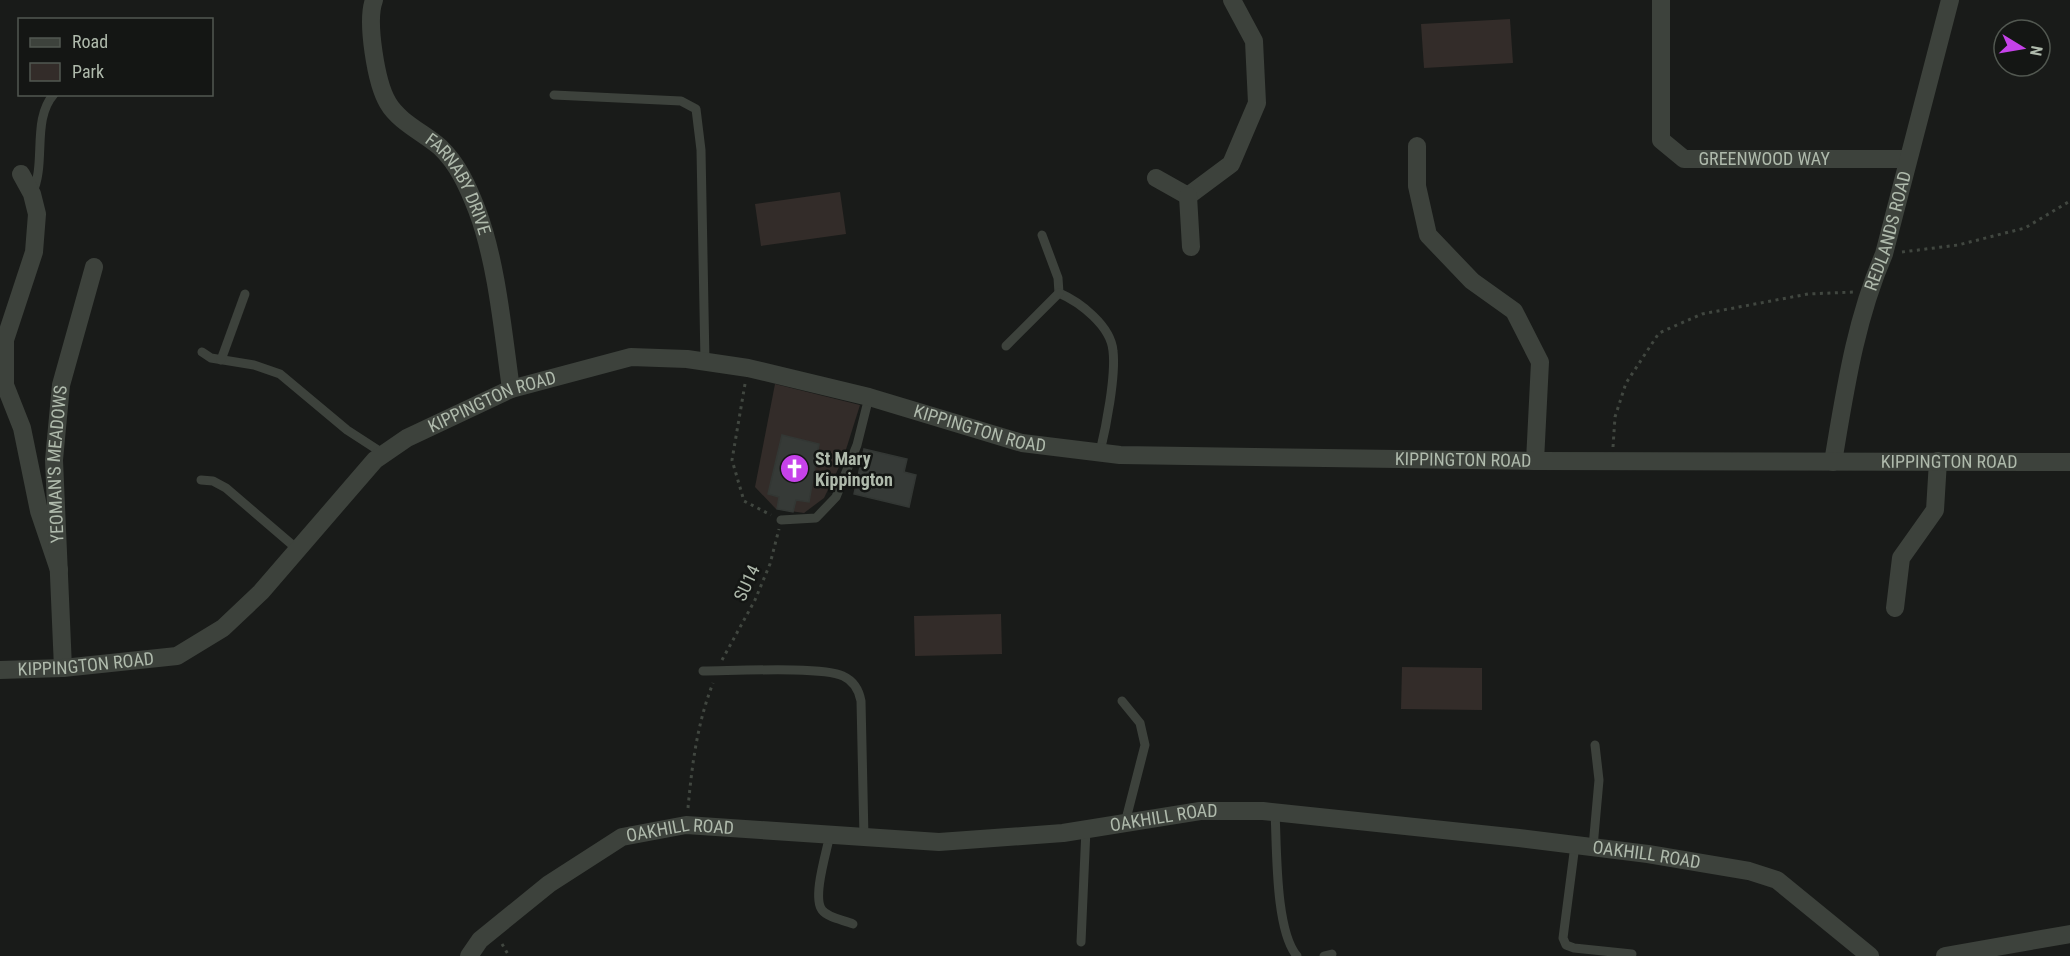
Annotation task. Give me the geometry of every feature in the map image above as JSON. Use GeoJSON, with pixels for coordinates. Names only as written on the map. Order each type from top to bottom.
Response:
{"type":"FeatureCollection","features":[{"type":"Feature","properties":{"kind":"street","name":"FARNABY DRIVE"},"geometry":{"type":"LineString","coordinates":[[374,0],[372,37],[378,74],[388,103],[408,123],[441,148],[462,174],[478,212],[496,288],[511,389]]}},
{"type":"Feature","properties":{"kind":"street"},"geometry":{"type":"LineString","coordinates":[[1188,196],[1231,164],[1257,103],[1254,41],[1232,0]]}},
{"type":"Feature","properties":{"kind":"street","name":"GREENWOOD WAY"},"geometry":{"type":"LineString","coordinates":[[1661,0],[1661,140],[1684,159],[1908,159]]}},
{"type":"Feature","properties":{"kind":"street","name":"REDLANDS ROAD"},"geometry":{"type":"LineString","coordinates":[[1833,462],[1849,364],[1868,291],[1884,254],[1950,0]]}},
{"type":"Feature","properties":{"kind":"street"},"geometry":{"type":"LineString","coordinates":[[1417,146],[1417,186],[1428,235],[1472,282],[1514,311],[1540,362],[1535,461]]}},
{"type":"Feature","properties":{"kind":"street"},"geometry":{"type":"LineString","coordinates":[[21,174],[32,194],[37,214],[34,252],[5,340],[5,385],[22,428],[39,511],[59,570]]}},
{"type":"Feature","properties":{"kind":"street"},"geometry":{"type":"LineString","coordinates":[[1156,178],[1188,196]]}},
{"type":"Feature","properties":{"kind":"street"},"geometry":{"type":"LineString","coordinates":[[1188,196],[1191,247]]}},
{"type":"Feature","properties":{"kind":"street","name":"YEOMAN'S MEADOWS"},"geometry":{"type":"LineString","coordinates":[[63,668],[54,460],[61,385],[94,267]]}},
{"type":"Feature","properties":{"kind":"street","name":"KIPPINGTON ROAD"},"geometry":{"type":"LineString","coordinates":[[0,670],[63,668],[177,656],[223,628],[261,592],[346,491],[384,454],[406,438],[511,389],[631,357],[705,362],[748,368],[869,397],[1022,443],[1100,452],[1535,461],[2070,462]]}},
{"type":"Feature","properties":{"kind":"street"},"geometry":{"type":"LineString","coordinates":[[1895,608],[1901,558],[1935,510],[1938,461]]}},
{"type":"Feature","properties":{"kind":"street","name":"OAKHILL ROAD"},"geometry":{"type":"LineString","coordinates":[[469,956],[480,940],[549,884],[622,837],[686,825],[939,842],[1086,829],[1200,812],[1275,812],[1584,846],[1749,871],[1777,880],[1870,956]]}},
{"type":"Feature","properties":{"kind":"street"},"geometry":{"type":"LineString","coordinates":[[1945,956],[2070,934]]}},
{"type":"Feature","properties":{"kind":"lane"},"geometry":{"type":"LineString","coordinates":[[554,95],[681,101],[696,109],[701,150],[705,362]]}},
{"type":"Feature","properties":{"kind":"lane"},"geometry":{"type":"LineString","coordinates":[[32,194],[38,178],[44,107],[52,96]]}},
{"type":"Feature","properties":{"kind":"lane"},"geometry":{"type":"LineString","coordinates":[[1006,346],[1059,293],[1058,278],[1042,236]]}},
{"type":"Feature","properties":{"kind":"lane"},"geometry":{"type":"LineString","coordinates":[[1059,293],[1077,300],[1090,311],[1114,350],[1106,426],[1100,452]]}},
{"type":"Feature","properties":{"kind":"lane"},"geometry":{"type":"LineString","coordinates":[[221,360],[245,294]]}},
{"type":"Feature","properties":{"kind":"lane"},"geometry":{"type":"LineString","coordinates":[[202,352],[211,358],[254,365],[280,374],[347,430],[384,454]]}},
{"type":"Feature","properties":{"kind":"lane"},"geometry":{"type":"LineString","coordinates":[[781,520],[816,518],[836,497],[857,445],[869,397]]}},
{"type":"Feature","properties":{"kind":"lane"},"geometry":{"type":"LineString","coordinates":[[201,480],[213,481],[226,488],[296,548]]}},
{"type":"Feature","properties":{"kind":"lane"},"geometry":{"type":"LineString","coordinates":[[703,671],[831,672],[851,680],[859,690],[861,701],[864,837]]}},
{"type":"Feature","properties":{"kind":"lane"},"geometry":{"type":"LineString","coordinates":[[1122,701],[1140,723],[1145,745],[1125,823]]}},
{"type":"Feature","properties":{"kind":"lane"},"geometry":{"type":"LineString","coordinates":[[1595,745],[1599,780],[1563,938],[1566,945],[1574,948],[1632,954]]}},
{"type":"Feature","properties":{"kind":"lane"},"geometry":{"type":"LineString","coordinates":[[1275,812],[1279,891],[1289,947],[1297,956]]}},
{"type":"Feature","properties":{"kind":"lane"},"geometry":{"type":"LineString","coordinates":[[1081,942],[1086,829]]}},
{"type":"Feature","properties":{"kind":"lane"},"geometry":{"type":"LineString","coordinates":[[830,834],[818,892],[820,905],[823,912],[853,924]]}},
{"type":"Feature","properties":{"kind":"path"},"geometry":{"type":"LineString","coordinates":[[1884,254],[1958,245],[2025,228],[2070,201]]}},
{"type":"Feature","properties":{"kind":"path"},"geometry":{"type":"LineString","coordinates":[[1612,460],[1615,417],[1626,383],[1659,333],[1702,314],[1808,294],[1868,291]]}},
{"type":"Feature","properties":{"kind":"path"},"geometry":{"type":"LineString","coordinates":[[748,368],[732,460],[744,501],[781,520]]}},
{"type":"Feature","properties":{"kind":"path","name":"SU14"},"geometry":{"type":"LineString","coordinates":[[686,825],[693,754],[704,707],[718,671],[756,600],[770,564],[781,520]]}},
{"type":"Feature","properties":{"kind":"green space"},"geometry":{"type":"Polygon","coordinates":[[[1510,19],[1513,63],[1424,68],[1421,24],[1510,19]]]}},
{"type":"Feature","properties":{"kind":"green space"},"geometry":{"type":"Polygon","coordinates":[[[840,192],[846,234],[761,246],[755,204],[840,192]]]}},
{"type":"Feature","properties":{"kind":"green space"},"geometry":{"type":"Polygon","coordinates":[[[775,384],[860,405],[843,459],[824,498],[804,513],[776,509],[755,487],[775,384]]]}},
{"type":"Feature","properties":{"kind":"green space"},"geometry":{"type":"Polygon","coordinates":[[[1001,614],[1002,654],[915,656],[914,616],[1001,614]]]}},
{"type":"Feature","properties":{"kind":"green space"},"geometry":{"type":"Polygon","coordinates":[[[1402,667],[1482,668],[1482,710],[1401,709],[1402,667]]]}},
{"type":"Feature","properties":{"kind":"building","name":"St Mary Kippington"},"geometry":{"type":"Polygon","coordinates":[[[782,435],[819,444],[809,502],[796,500],[793,512],[777,509],[779,497],[768,494],[782,435]]]}},
{"type":"Feature","properties":{"kind":"building"},"geometry":{"type":"Polygon","coordinates":[[[864,449],[907,459],[904,472],[916,475],[909,507],[854,494],[864,449]]]}},
{"type":"Feature","properties":{"kind":"place","name":"St Mary Kippington"},"geometry":{"type":"Point","coordinates":[794,469]}}]}
